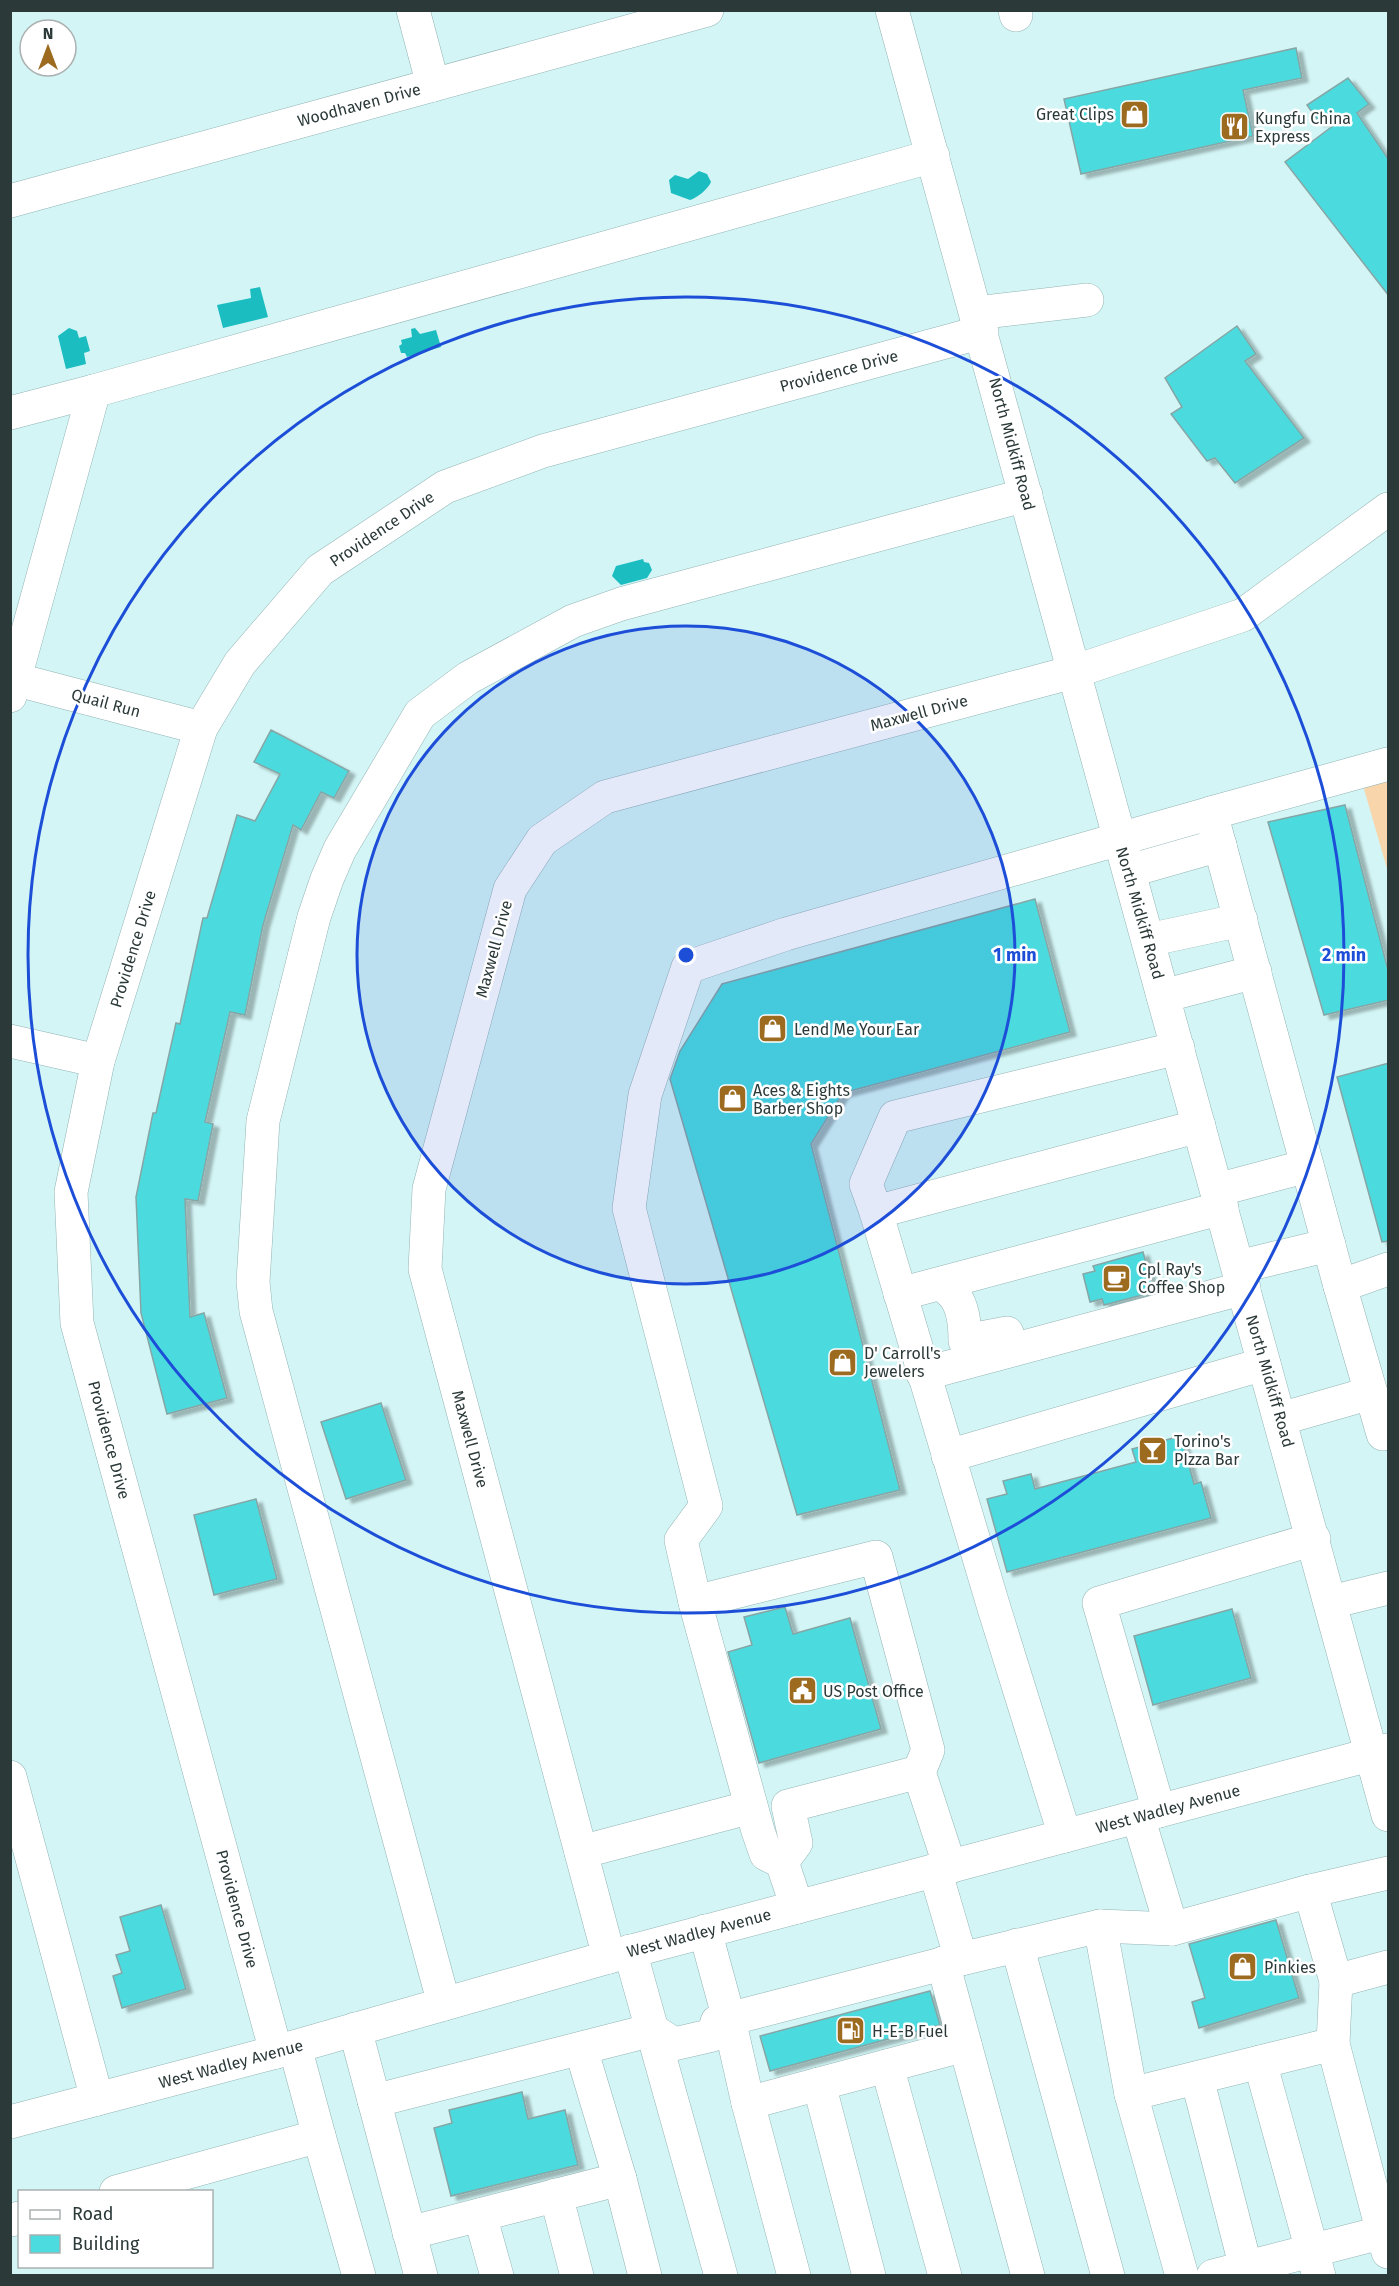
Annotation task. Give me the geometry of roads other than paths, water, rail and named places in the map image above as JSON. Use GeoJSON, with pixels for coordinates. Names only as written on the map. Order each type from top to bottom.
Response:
{"type":"FeatureCollection","features":[{"type":"Feature","properties":{"kind":"street"},"geometry":{"type":"LineString","coordinates":[[413,10],[433,85]]}},
{"type":"Feature","properties":{"kind":"street","name":"Woodhaven Drive"},"geometry":{"type":"LineString","coordinates":[[10,201],[433,85],[639,19],[707,10]]}},
{"type":"Feature","properties":{"kind":"street","name":"North Midkiff Road"},"geometry":{"type":"LineString","coordinates":[[892,10],[1264,1364],[1331,1602],[1381,1752],[1389,1815]]}},
{"type":"Feature","properties":{"kind":"street"},"geometry":{"type":"LineString","coordinates":[[10,413],[933,156]]}},
{"type":"Feature","properties":{"kind":"street","name":"Providence Drive"},"geometry":{"type":"LineString","coordinates":[[359,2276],[318,2136],[285,2050],[77,1323],[71,1192],[98,1061],[201,728],[240,663],[320,570],[445,487],[543,451],[979,323],[1087,300]]}},
{"type":"Feature","properties":{"kind":"street"},"geometry":{"type":"LineString","coordinates":[[12,684],[94,391]]}},
{"type":"Feature","properties":{"kind":"street"},"geometry":{"type":"LineString","coordinates":[[444,2004],[259,1322],[253,1282],[263,1122],[314,917],[327,879],[340,849],[420,714],[468,678],[573,621],[621,604],[1026,495]]}},
{"type":"Feature","properties":{"kind":"street","name":"Maxwell Drive"},"geometry":{"type":"LineString","coordinates":[[721,2276],[652,2030],[619,1954],[581,1852],[425,1269],[429,1190],[510,889],[542,840],[605,797],[1073,672],[1242,615],[1389,509]]}},
{"type":"Feature","properties":{"kind":"street","name":"Quail Run"},"geometry":{"type":"LineString","coordinates":[[12,684],[201,728]]}},
{"type":"Feature","properties":{"kind":"street"},"geometry":{"type":"LineString","coordinates":[[797,1907],[782,1862],[766,1854],[695,1602],[681,1540],[706,1506],[629,1208],[645,1095],[688,967],[786,933],[1389,764]]}},
{"type":"Feature","properties":{"kind":"street"},"geometry":{"type":"LineString","coordinates":[[1211,813],[1340,1286],[1383,1434],[1389,1432]]}},
{"type":"Feature","properties":{"kind":"street"},"geometry":{"type":"LineString","coordinates":[[1129,871],[1220,845]]}},
{"type":"Feature","properties":{"kind":"street"},"geometry":{"type":"LineString","coordinates":[[1148,940],[1240,920]]}},
{"type":"Feature","properties":{"kind":"street"},"geometry":{"type":"LineString","coordinates":[[1163,996],[1255,972]]}},
{"type":"Feature","properties":{"kind":"street"},"geometry":{"type":"LineString","coordinates":[[10,1041],[98,1061]]}},
{"type":"Feature","properties":{"kind":"street"},"geometry":{"type":"LineString","coordinates":[[1065,1836],[866,1184],[895,1117],[1178,1048]]}},
{"type":"Feature","properties":{"kind":"street"},"geometry":{"type":"LineString","coordinates":[[876,1212],[1199,1126]]}},
{"type":"Feature","properties":{"kind":"street"},"geometry":{"type":"LineString","coordinates":[[900,1293],[944,1286],[1219,1199],[1307,1166]]}},
{"type":"Feature","properties":{"kind":"street"},"geometry":{"type":"LineString","coordinates":[[923,1374],[1167,1309],[1241,1277],[1329,1245]]}},
{"type":"Feature","properties":{"kind":"street"},"geometry":{"type":"LineString","coordinates":[[1340,1286],[1389,1269]]}},
{"type":"Feature","properties":{"kind":"street"},"geometry":{"type":"LineString","coordinates":[[944,1286],[956,1298],[959,1306],[965,1324],[964,1341],[1152,1301],[1167,1309]]}},
{"type":"Feature","properties":{"kind":"street"},"geometry":{"type":"LineString","coordinates":[[948,1456],[1264,1364]]}},
{"type":"Feature","properties":{"kind":"street"},"geometry":{"type":"LineString","coordinates":[[1280,1419],[1371,1393]]}},
{"type":"Feature","properties":{"kind":"street"},"geometry":{"type":"LineString","coordinates":[[1172,1929],[1100,1603],[1314,1539]]}},
{"type":"Feature","properties":{"kind":"street"},"geometry":{"type":"LineString","coordinates":[[695,1602],[876,1557],[928,1750],[920,1772],[943,1868],[952,1961],[965,2045],[1028,2276]]}},
{"type":"Feature","properties":{"kind":"street"},"geometry":{"type":"LineString","coordinates":[[1331,1602],[1389,1588]]}},
{"type":"Feature","properties":{"kind":"street","name":"West Wadley Avenue"},"geometry":{"type":"LineString","coordinates":[[10,2122],[285,2050],[619,1954],[1381,1752]]}},
{"type":"Feature","properties":{"kind":"street"},"geometry":{"type":"LineString","coordinates":[[782,1862],[796,1843],[788,1806],[920,1772]]}},
{"type":"Feature","properties":{"kind":"street"},"geometry":{"type":"LineString","coordinates":[[10,1777],[97,2099]]}},
{"type":"Feature","properties":{"kind":"street"},"geometry":{"type":"LineString","coordinates":[[581,1852],[751,1807]]}},
{"type":"Feature","properties":{"kind":"street"},"geometry":{"type":"LineString","coordinates":[[374,2101],[652,2030],[674,2044],[713,2035],[717,2022],[952,1961],[1100,1926],[1172,1929],[1310,1891],[1389,1873]]}},
{"type":"Feature","properties":{"kind":"street"},"geometry":{"type":"LineString","coordinates":[[1213,2276],[1316,2263],[1387,2238],[1333,2044],[1336,1981],[1310,1891]]}},
{"type":"Feature","properties":{"kind":"street"},"geometry":{"type":"LineString","coordinates":[[1100,1926],[1131,2094],[1182,2276]]}},
{"type":"Feature","properties":{"kind":"street"},"geometry":{"type":"LineString","coordinates":[[705,1931],[794,2276]]}},
{"type":"Feature","properties":{"kind":"street"},"geometry":{"type":"LineString","coordinates":[[1017,1945],[1108,2276]]}},
{"type":"Feature","properties":{"kind":"street"},"geometry":{"type":"LineString","coordinates":[[1336,1981],[1389,1966]]}},
{"type":"Feature","properties":{"kind":"street"},"geometry":{"type":"LineString","coordinates":[[355,2030],[421,2276]]}},
{"type":"Feature","properties":{"kind":"street"},"geometry":{"type":"LineString","coordinates":[[1131,2094],[1333,2044]]}},
{"type":"Feature","properties":{"kind":"street"},"geometry":{"type":"LineString","coordinates":[[748,2103],[965,2045]]}},
{"type":"Feature","properties":{"kind":"street"},"geometry":{"type":"LineString","coordinates":[[581,2049],[620,2179],[645,2276]]}},
{"type":"Feature","properties":{"kind":"street"},"geometry":{"type":"LineString","coordinates":[[1260,2062],[1316,2263]]}},
{"type":"Feature","properties":{"kind":"street"},"geometry":{"type":"LineString","coordinates":[[887,2066],[945,2276]]}},
{"type":"Feature","properties":{"kind":"street"},"geometry":{"type":"LineString","coordinates":[[1197,2078],[1246,2271]]}},
{"type":"Feature","properties":{"kind":"street"},"geometry":{"type":"LineString","coordinates":[[819,2084],[869,2276]]}},
{"type":"Feature","properties":{"kind":"street"},"geometry":{"type":"LineString","coordinates":[[123,2190],[318,2136]]}},
{"type":"Feature","properties":{"kind":"street"},"geometry":{"type":"LineString","coordinates":[[410,2232],[620,2179]]}},
{"type":"Feature","properties":{"kind":"street"},"geometry":{"type":"LineString","coordinates":[[556,2195],[577,2276]]}},
{"type":"Feature","properties":{"kind":"street"},"geometry":{"type":"LineString","coordinates":[[480,2215],[497,2276]]}},
{"type":"Feature","properties":{"kind":"water"},"geometry":{"type":"Polygon","coordinates":[[[699,171],[707,174],[711,182],[702,193],[690,200],[671,193],[669,180],[675,175],[688,179],[699,171]]]}},
{"type":"Feature","properties":{"kind":"water"},"geometry":{"type":"Polygon","coordinates":[[[260,287],[268,317],[223,328],[217,305],[251,298],[250,289],[260,287]]]}},
{"type":"Feature","properties":{"kind":"water"},"geometry":{"type":"Polygon","coordinates":[[[69,328],[77,331],[79,338],[86,336],[90,351],[84,353],[86,364],[66,369],[58,336],[69,328]]]}},
{"type":"Feature","properties":{"kind":"water"},"geometry":{"type":"Polygon","coordinates":[[[415,328],[420,334],[436,330],[441,347],[407,357],[405,353],[401,353],[399,346],[402,344],[401,340],[412,337],[411,329],[415,328]]]}},
{"type":"Feature","properties":{"kind":"water"},"geometry":{"type":"Polygon","coordinates":[[[643,559],[644,562],[649,563],[652,570],[647,578],[621,585],[612,576],[616,566],[643,559]]]}},
{"type":"Feature","properties":{"kind":"place","name":"Great Clips"},"geometry":{"type":"Point","coordinates":[1135,114]}},
{"type":"Feature","properties":{"kind":"place","name":"Kungfu China Express"},"geometry":{"type":"Point","coordinates":[1234,127]}},
{"type":"Feature","properties":{"kind":"place","name":"Lend Me Your Ear"},"geometry":{"type":"Point","coordinates":[773,1029]}},
{"type":"Feature","properties":{"kind":"place","name":"Aces & Eights Barber Shop"},"geometry":{"type":"Point","coordinates":[732,1099]}},
{"type":"Feature","properties":{"kind":"place","name":"Cpl Ray's Coffee Shop"},"geometry":{"type":"Point","coordinates":[1117,1278]}},
{"type":"Feature","properties":{"kind":"place","name":"D' Carroll's Jewelers"},"geometry":{"type":"Point","coordinates":[843,1362]}},
{"type":"Feature","properties":{"kind":"place","name":"Torino's PIzza Bar"},"geometry":{"type":"Point","coordinates":[1153,1450]}},
{"type":"Feature","properties":{"kind":"place","name":"US Post Office"},"geometry":{"type":"Point","coordinates":[802,1691]}},
{"type":"Feature","properties":{"kind":"place","name":"Pinkies"},"geometry":{"type":"Point","coordinates":[1243,1967]}},
{"type":"Feature","properties":{"kind":"place","name":"H-E-B Fuel"},"geometry":{"type":"Point","coordinates":[851,2031]}}]}
